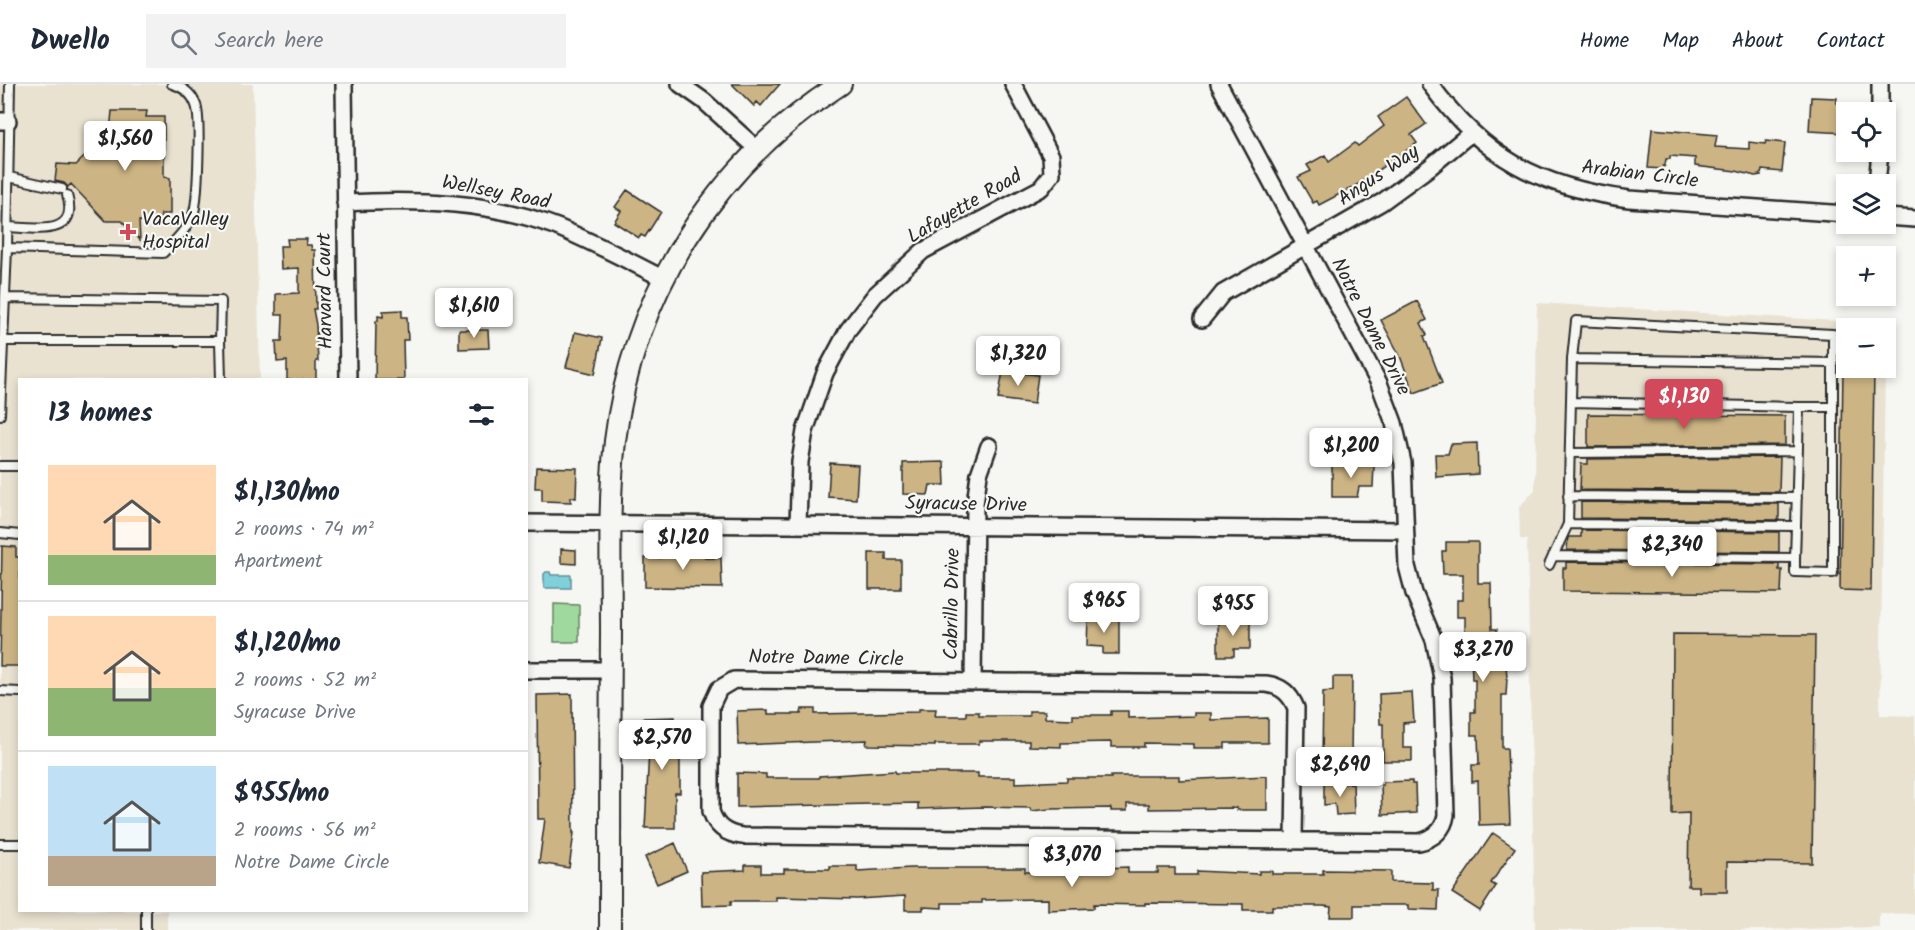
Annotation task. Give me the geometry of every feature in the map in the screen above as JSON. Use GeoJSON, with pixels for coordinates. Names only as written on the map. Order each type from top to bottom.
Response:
{"type":"FeatureCollection","features":[{"type":"Feature","properties":{"kind":"street","name":"Harvard Court"},"geometry":{"type":"LineString","coordinates":[[345,84],[348,378]]}},
{"type":"Feature","properties":{"kind":"street"},"geometry":{"type":"LineString","coordinates":[[680,84],[704,101],[757,149]]}},
{"type":"Feature","properties":{"kind":"street"},"geometry":{"type":"LineString","coordinates":[[610,930],[611,523],[615,443],[625,384],[641,332],[664,279],[692,229],[720,190],[757,149],[790,121],[841,84]]}},
{"type":"Feature","properties":{"kind":"street","name":"Lafayette Road"},"geometry":{"type":"LineString","coordinates":[[798,525],[800,462],[806,431],[825,373],[848,330],[874,295],[923,251],[1041,188],[1052,174],[1051,156],[1013,84]]}},
{"type":"Feature","properties":{"kind":"street","name":"Notre Dame Drive"},"geometry":{"type":"LineString","coordinates":[[1219,84],[1380,384],[1399,441],[1403,464],[1407,566],[1414,593],[1439,659],[1444,698],[1445,820],[1436,834],[1428,840],[1419,842]]}},
{"type":"Feature","properties":{"kind":"street","name":"Arabian Circle"},"geometry":{"type":"LineString","coordinates":[[1430,84],[1449,111],[1491,149],[1524,170],[1564,186],[1598,195],[1629,199],[1836,213]]}},
{"type":"Feature","properties":{"kind":"street"},"geometry":{"type":"LineString","coordinates":[[1880,84],[1880,102]]}},
{"type":"Feature","properties":{"kind":"street","name":"Angus Way"},"geometry":{"type":"LineString","coordinates":[[1202,319],[1223,293],[1382,202],[1471,133]]}},
{"type":"Feature","properties":{"kind":"street","name":"Wellsey Road"},"geometry":{"type":"LineString","coordinates":[[345,203],[423,201],[484,208],[521,216],[556,227],[664,279]]}},
{"type":"Feature","properties":{"kind":"street"},"geometry":{"type":"LineString","coordinates":[[1896,218],[1915,219]]}},
{"type":"Feature","properties":{"kind":"street","name":"Cabrillo Drive"},"geometry":{"type":"LineString","coordinates":[[973,682],[975,504],[979,474],[989,446]]}},
{"type":"Feature","properties":{"kind":"street","name":"Syracuse Drive"},"geometry":{"type":"LineString","coordinates":[[528,524],[1405,530]]}},
{"type":"Feature","properties":{"kind":"street"},"geometry":{"type":"LineString","coordinates":[[528,670],[610,670]]}},
{"type":"Feature","properties":{"kind":"street","name":"Notre Dame Circle"},"geometry":{"type":"LineString","coordinates":[[1294,840],[1296,712],[1289,694],[1280,687],[1266,684],[739,679],[727,683],[716,693],[711,706],[710,804],[713,818],[717,825],[727,833],[742,836],[1419,842]]}},
{"type":"Feature","properties":{"kind":"lane"},"geometry":{"type":"LineString","coordinates":[[0,416],[9,177],[4,121],[10,84]]}},
{"type":"Feature","properties":{"kind":"lane"},"geometry":{"type":"LineString","coordinates":[[172,84],[188,92]]}},
{"type":"Feature","properties":{"kind":"lane"},"geometry":{"type":"LineString","coordinates":[[7,248],[163,253],[194,214],[198,187],[197,106],[184,84]]}},
{"type":"Feature","properties":{"kind":"lane"},"geometry":{"type":"LineString","coordinates":[[8,227],[52,228],[63,224],[68,216],[65,192],[9,177]]}},
{"type":"Feature","properties":{"kind":"lane"},"geometry":{"type":"LineString","coordinates":[[5,298],[221,301],[221,378]]}},
{"type":"Feature","properties":{"kind":"lane"},"geometry":{"type":"LineString","coordinates":[[1549,565],[1568,524],[1572,359],[1576,321],[1833,334],[1833,573],[1795,572],[1799,407]]}},
{"type":"Feature","properties":{"kind":"lane"},"geometry":{"type":"LineString","coordinates":[[2,341],[220,341]]}},
{"type":"Feature","properties":{"kind":"lane"},"geometry":{"type":"LineString","coordinates":[[1572,359],[1833,363]]}},
{"type":"Feature","properties":{"kind":"lane"},"geometry":{"type":"LineString","coordinates":[[1571,402],[1833,407]]}},
{"type":"Feature","properties":{"kind":"lane"},"geometry":{"type":"LineString","coordinates":[[1570,453],[1798,451]]}},
{"type":"Feature","properties":{"kind":"lane"},"geometry":{"type":"LineString","coordinates":[[0,466],[18,466]]}},
{"type":"Feature","properties":{"kind":"lane"},"geometry":{"type":"LineString","coordinates":[[1568,496],[1797,498]]}},
{"type":"Feature","properties":{"kind":"lane"},"geometry":{"type":"LineString","coordinates":[[1568,524],[1796,526]]}},
{"type":"Feature","properties":{"kind":"lane"},"geometry":{"type":"LineString","coordinates":[[0,534],[18,535]]}},
{"type":"Feature","properties":{"kind":"lane"},"geometry":{"type":"LineString","coordinates":[[1552,556],[1795,558]]}},
{"type":"Feature","properties":{"kind":"lane"},"geometry":{"type":"LineString","coordinates":[[0,691],[18,692]]}},
{"type":"Feature","properties":{"kind":"lane"},"geometry":{"type":"LineString","coordinates":[[0,844],[18,844]]}},
{"type":"Feature","properties":{"kind":"lane"},"geometry":{"type":"LineString","coordinates":[[146,912],[146,930]]}},
{"type":"Feature","properties":{"kind":"shaded area","name":"VacaValley Hospital"},"geometry":{"type":"Polygon","coordinates":[[[0,84],[253,84],[260,378],[18,378],[18,912],[167,912],[167,930],[0,930],[0,84]]]}},
{"type":"Feature","properties":{"kind":"shaded area"},"geometry":{"type":"Polygon","coordinates":[[[1537,303],[1836,321],[1836,378],[1885,378],[1880,715],[1915,716],[1915,914],[1879,913],[1879,927],[1762,930],[1535,930],[1527,540],[1520,539],[1519,507],[1535,490],[1537,303]]]}},
{"type":"Feature","properties":{"kind":"green space"},"geometry":{"type":"Polygon","coordinates":[[[554,604],[579,605],[579,642],[554,642],[554,604]]]}},
{"type":"Feature","properties":{"kind":"water"},"geometry":{"type":"Polygon","coordinates":[[[546,572],[550,572],[551,575],[571,575],[571,588],[544,588],[546,572]]]}},
{"type":"Feature","properties":{"kind":"building"},"geometry":{"type":"Polygon","coordinates":[[[732,84],[780,84],[761,106],[757,102],[754,106],[732,84]]]}},
{"type":"Feature","properties":{"kind":"building"},"geometry":{"type":"Polygon","coordinates":[[[1406,97],[1426,124],[1411,135],[1417,143],[1355,186],[1319,205],[1317,201],[1313,203],[1298,177],[1311,171],[1307,165],[1325,155],[1329,162],[1355,143],[1358,146],[1384,126],[1378,117],[1406,97]]]}},
{"type":"Feature","properties":{"kind":"building"},"geometry":{"type":"Polygon","coordinates":[[[1811,97],[1837,98],[1836,132],[1809,131],[1811,97]]]}},
{"type":"Feature","properties":{"kind":"building"},"geometry":{"type":"Polygon","coordinates":[[[112,111],[147,111],[146,117],[164,117],[164,177],[170,178],[170,214],[161,214],[160,222],[139,221],[140,240],[122,221],[106,221],[71,184],[68,187],[64,183],[55,181],[57,164],[76,165],[110,132],[112,111]]]}},
{"type":"Feature","properties":{"kind":"building"},"geometry":{"type":"Polygon","coordinates":[[[1652,129],[1717,135],[1715,147],[1749,149],[1749,142],[1785,143],[1782,172],[1762,170],[1761,175],[1755,176],[1736,171],[1695,166],[1695,158],[1670,156],[1670,159],[1666,159],[1663,169],[1648,168],[1652,129]]]}},
{"type":"Feature","properties":{"kind":"building"},"geometry":{"type":"Polygon","coordinates":[[[627,190],[661,212],[645,237],[641,235],[639,238],[614,222],[621,211],[615,207],[627,190]]]}},
{"type":"Feature","properties":{"kind":"building"},"geometry":{"type":"Polygon","coordinates":[[[287,239],[307,239],[306,245],[311,245],[312,250],[315,250],[316,309],[313,309],[318,361],[316,361],[316,378],[287,378],[287,361],[277,362],[276,341],[282,341],[283,315],[276,315],[276,294],[299,293],[299,268],[281,269],[280,246],[288,246],[287,239]]]}},
{"type":"Feature","properties":{"kind":"building"},"geometry":{"type":"Polygon","coordinates":[[[1417,301],[1427,320],[1421,323],[1427,335],[1424,336],[1442,383],[1414,393],[1400,356],[1381,320],[1417,301]]]}},
{"type":"Feature","properties":{"kind":"building"},"geometry":{"type":"Polygon","coordinates":[[[402,310],[402,317],[407,317],[408,340],[403,340],[404,378],[375,378],[376,321],[378,321],[378,316],[383,317],[383,311],[402,310]]]}},
{"type":"Feature","properties":{"kind":"building"},"geometry":{"type":"Polygon","coordinates":[[[459,330],[488,330],[489,348],[459,349],[459,330]]]}},
{"type":"Feature","properties":{"kind":"building"},"geometry":{"type":"Polygon","coordinates":[[[575,332],[602,338],[595,374],[566,367],[575,332]]]}},
{"type":"Feature","properties":{"kind":"building"},"geometry":{"type":"Polygon","coordinates":[[[1003,371],[1038,375],[1034,404],[998,399],[1003,371]]]}},
{"type":"Feature","properties":{"kind":"building"},"geometry":{"type":"Polygon","coordinates":[[[1843,378],[1874,378],[1871,591],[1840,590],[1843,378]]]}},
{"type":"Feature","properties":{"kind":"building"},"geometry":{"type":"Polygon","coordinates":[[[1588,414],[1785,416],[1785,445],[1588,447],[1588,414]]]}},
{"type":"Feature","properties":{"kind":"building"},"geometry":{"type":"Polygon","coordinates":[[[1477,443],[1478,474],[1436,477],[1435,454],[1448,454],[1451,444],[1477,443]]]}},
{"type":"Feature","properties":{"kind":"building"},"geometry":{"type":"Polygon","coordinates":[[[1780,457],[1779,492],[1580,490],[1581,464],[1588,464],[1588,459],[1780,457]]]}},
{"type":"Feature","properties":{"kind":"building"},"geometry":{"type":"Polygon","coordinates":[[[944,462],[945,485],[930,485],[928,495],[903,494],[903,463],[944,462]]]}},
{"type":"Feature","properties":{"kind":"building"},"geometry":{"type":"Polygon","coordinates":[[[830,463],[858,465],[856,499],[828,497],[830,463]]]}},
{"type":"Feature","properties":{"kind":"building"},"geometry":{"type":"Polygon","coordinates":[[[1332,465],[1374,465],[1373,487],[1359,487],[1357,497],[1332,497],[1332,465]]]}},
{"type":"Feature","properties":{"kind":"building"},"geometry":{"type":"Polygon","coordinates":[[[536,467],[577,468],[576,498],[571,497],[571,502],[542,501],[542,488],[535,488],[536,467]]]}},
{"type":"Feature","properties":{"kind":"building"},"geometry":{"type":"Polygon","coordinates":[[[1581,502],[1779,504],[1779,520],[1581,518],[1581,502]]]}},
{"type":"Feature","properties":{"kind":"building"},"geometry":{"type":"Polygon","coordinates":[[[1581,530],[1779,532],[1779,552],[1567,550],[1568,537],[1581,537],[1581,530]]]}},
{"type":"Feature","properties":{"kind":"building"},"geometry":{"type":"Polygon","coordinates":[[[1446,542],[1478,542],[1478,583],[1491,583],[1492,629],[1497,629],[1498,666],[1506,665],[1506,695],[1502,695],[1502,748],[1507,748],[1510,824],[1479,825],[1478,781],[1472,782],[1472,765],[1479,765],[1478,735],[1471,735],[1471,712],[1475,712],[1475,679],[1472,679],[1471,650],[1465,650],[1465,617],[1457,617],[1457,600],[1463,600],[1463,574],[1443,574],[1442,551],[1446,551],[1446,542]]]}},
{"type":"Feature","properties":{"kind":"building"},"geometry":{"type":"Polygon","coordinates":[[[2,546],[16,547],[16,557],[18,557],[18,666],[0,666],[2,546]]]}},
{"type":"Feature","properties":{"kind":"building"},"geometry":{"type":"Polygon","coordinates":[[[561,549],[576,550],[576,564],[561,563],[561,549]]]}},
{"type":"Feature","properties":{"kind":"building"},"geometry":{"type":"Polygon","coordinates":[[[661,551],[705,552],[705,558],[721,558],[722,588],[645,587],[645,558],[661,558],[661,551]]]}},
{"type":"Feature","properties":{"kind":"building"},"geometry":{"type":"Polygon","coordinates":[[[869,553],[886,553],[886,560],[901,560],[901,589],[869,589],[869,553]]]}},
{"type":"Feature","properties":{"kind":"building"},"geometry":{"type":"Polygon","coordinates":[[[1566,562],[1779,564],[1779,570],[1782,570],[1781,593],[1563,591],[1563,568],[1566,568],[1566,562]]]}},
{"type":"Feature","properties":{"kind":"building"},"geometry":{"type":"Polygon","coordinates":[[[1088,618],[1119,618],[1119,654],[1103,654],[1103,647],[1087,646],[1088,618]]]}},
{"type":"Feature","properties":{"kind":"building"},"geometry":{"type":"Polygon","coordinates":[[[1218,620],[1250,621],[1250,649],[1234,649],[1234,656],[1218,656],[1218,620]]]}},
{"type":"Feature","properties":{"kind":"building"},"geometry":{"type":"Polygon","coordinates":[[[1673,634],[1815,635],[1812,863],[1727,862],[1727,892],[1699,892],[1699,886],[1688,886],[1689,813],[1672,814],[1673,634]]]}},
{"type":"Feature","properties":{"kind":"building"},"geometry":{"type":"Polygon","coordinates":[[[1333,677],[1352,677],[1351,761],[1322,761],[1323,692],[1333,691],[1333,677]]]}},
{"type":"Feature","properties":{"kind":"building"},"geometry":{"type":"Polygon","coordinates":[[[1412,692],[1414,722],[1403,723],[1403,748],[1412,748],[1412,761],[1383,761],[1383,724],[1380,724],[1379,694],[1412,692]]]}},
{"type":"Feature","properties":{"kind":"building"},"geometry":{"type":"Polygon","coordinates":[[[572,694],[574,833],[569,868],[539,863],[545,819],[538,819],[537,695],[572,694]]]}},
{"type":"Feature","properties":{"kind":"building"},"geometry":{"type":"Polygon","coordinates":[[[802,709],[815,709],[815,714],[919,712],[919,709],[936,709],[935,716],[966,716],[966,712],[979,712],[979,716],[1029,716],[1029,711],[1045,711],[1045,718],[1073,719],[1073,715],[1111,715],[1111,711],[1128,711],[1128,718],[1194,716],[1194,713],[1211,713],[1211,720],[1268,718],[1268,743],[1225,743],[1225,748],[1194,748],[1194,744],[1144,743],[1144,747],[1111,747],[1111,742],[1061,743],[1061,747],[1029,746],[1029,741],[979,741],[979,744],[935,744],[935,746],[866,745],[867,740],[738,745],[737,711],[768,710],[768,714],[801,714],[802,709]]]}},
{"type":"Feature","properties":{"kind":"building"},"geometry":{"type":"Polygon","coordinates":[[[675,717],[676,733],[683,732],[683,748],[680,748],[680,793],[675,793],[675,828],[645,828],[649,749],[647,739],[643,739],[643,718],[675,717]]]}},
{"type":"Feature","properties":{"kind":"building"},"geometry":{"type":"Polygon","coordinates":[[[895,771],[896,773],[978,773],[978,777],[1015,777],[1015,783],[1067,781],[1067,778],[1111,778],[1111,776],[1179,776],[1179,780],[1267,776],[1267,810],[1149,809],[1149,804],[1127,804],[1127,811],[1111,811],[1111,808],[1031,811],[1030,808],[985,807],[918,809],[918,803],[737,807],[737,773],[766,774],[766,778],[819,778],[819,776],[895,771]]]}},
{"type":"Feature","properties":{"kind":"building"},"geometry":{"type":"Polygon","coordinates":[[[1412,781],[1412,784],[1415,784],[1416,813],[1382,815],[1381,785],[1383,782],[1412,781]]]}},
{"type":"Feature","properties":{"kind":"building"},"geometry":{"type":"Polygon","coordinates":[[[1353,783],[1354,814],[1336,815],[1335,804],[1324,805],[1324,784],[1353,783]]]}},
{"type":"Feature","properties":{"kind":"building"},"geometry":{"type":"Polygon","coordinates":[[[1493,833],[1515,848],[1491,883],[1496,886],[1480,911],[1452,893],[1493,833]]]}},
{"type":"Feature","properties":{"kind":"building"},"geometry":{"type":"Polygon","coordinates":[[[675,843],[687,871],[657,884],[645,857],[675,843]]]}},
{"type":"Feature","properties":{"kind":"building"},"geometry":{"type":"Polygon","coordinates":[[[745,865],[761,865],[761,873],[784,873],[784,869],[830,869],[830,866],[857,866],[857,871],[911,868],[1025,868],[1025,872],[1128,867],[1128,873],[1158,873],[1158,868],[1175,868],[1175,875],[1197,875],[1197,871],[1323,874],[1323,870],[1391,871],[1391,882],[1433,883],[1433,890],[1439,890],[1438,910],[1408,909],[1408,905],[1354,905],[1354,917],[1330,917],[1331,907],[1323,906],[1272,906],[1272,910],[1243,910],[1243,904],[1145,903],[1145,905],[1094,904],[1094,908],[1048,910],[1048,899],[942,903],[942,908],[923,907],[923,910],[905,910],[905,896],[857,899],[776,897],[776,901],[731,901],[731,905],[702,906],[701,872],[745,870],[745,865]]]}},
{"type":"Feature","properties":{"kind":"place","name":"VacaValley Hospital"},"geometry":{"type":"Point","coordinates":[128,232]}}]}
